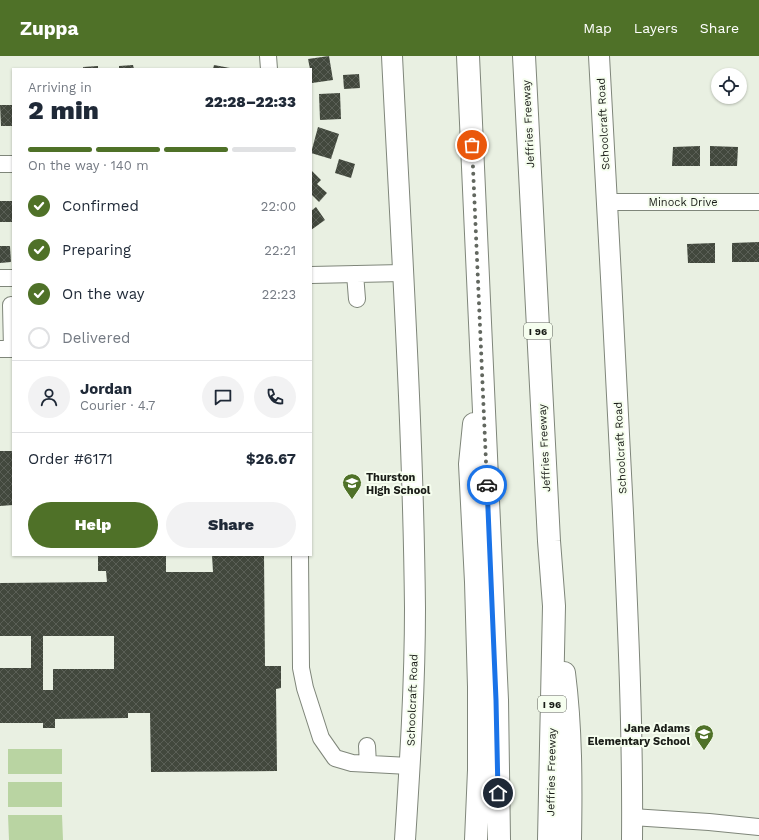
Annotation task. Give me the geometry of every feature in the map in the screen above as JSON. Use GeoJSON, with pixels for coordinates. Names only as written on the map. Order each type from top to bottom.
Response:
{"type":"FeatureCollection","features":[{"type":"Feature","properties":{"kind":"highway"},"geometry":{"type":"LineString","coordinates":[[468,56],[482,350],[496,700],[499,840]]}},
{"type":"Feature","properties":{"kind":"highway","name":"Jeffries Freeway"},"geometry":{"type":"LineString","coordinates":[[524,56],[549,541],[554,606],[549,840]]}},
{"type":"Feature","properties":{"kind":"highway"},"geometry":{"type":"LineString","coordinates":[[476,840],[479,770],[479,687],[476,582],[470,464],[482,350]]}},
{"type":"Feature","properties":{"kind":"highway"},"geometry":{"type":"LineString","coordinates":[[554,606],[568,702],[571,777],[570,840]]}},
{"type":"Feature","properties":{"kind":"main road","name":"Schoolcraft Road"},"geometry":{"type":"LineString","coordinates":[[392,56],[412,489],[415,610],[413,705],[404,840]]}},
{"type":"Feature","properties":{"kind":"main road","name":"Schoolcraft Road"},"geometry":{"type":"LineString","coordinates":[[599,56],[627,593],[632,840]]}},
{"type":"Feature","properties":{"kind":"street"},"geometry":{"type":"LineString","coordinates":[[268,56],[269,68]]}},
{"type":"Feature","properties":{"kind":"street"},"geometry":{"type":"LineString","coordinates":[[0,164],[12,164]]}},
{"type":"Feature","properties":{"kind":"street","name":"Minock Drive"},"geometry":{"type":"LineString","coordinates":[[607,202],[759,202]]}},
{"type":"Feature","properties":{"kind":"street"},"geometry":{"type":"LineString","coordinates":[[312,275],[402,273]]}},
{"type":"Feature","properties":{"kind":"street"},"geometry":{"type":"LineString","coordinates":[[355,274],[356,299]]}},
{"type":"Feature","properties":{"kind":"street"},"geometry":{"type":"LineString","coordinates":[[0,278],[12,278]]}},
{"type":"Feature","properties":{"kind":"street"},"geometry":{"type":"LineString","coordinates":[[0,349],[12,349],[8,305]]}},
{"type":"Feature","properties":{"kind":"street"},"geometry":{"type":"LineString","coordinates":[[300,556],[301,668],[305,688],[321,738],[335,758],[352,763],[409,766]]}},
{"type":"Feature","properties":{"kind":"street"},"geometry":{"type":"LineString","coordinates":[[367,746],[368,764]]}},
{"type":"Feature","properties":{"kind":"street"},"geometry":{"type":"LineString","coordinates":[[632,817],[759,827]]}},
{"type":"Feature","properties":{"kind":"green space"},"geometry":{"type":"Polygon","coordinates":[[[8,749],[62,749],[62,774],[8,774],[8,749]]]}},
{"type":"Feature","properties":{"kind":"green space"},"geometry":{"type":"Polygon","coordinates":[[[8,782],[62,782],[62,807],[8,807],[8,782]]]}},
{"type":"Feature","properties":{"kind":"green space"},"geometry":{"type":"Polygon","coordinates":[[[8,815],[62,815],[63,840],[9,840],[8,815]]]}},
{"type":"Feature","properties":{"kind":"building"},"geometry":{"type":"Polygon","coordinates":[[[329,56],[333,80],[312,83],[312,68],[310,68],[308,59],[329,56]]]}},
{"type":"Feature","properties":{"kind":"building"},"geometry":{"type":"Polygon","coordinates":[[[133,65],[134,68],[119,68],[119,66],[133,65]]]}},
{"type":"Feature","properties":{"kind":"building"},"geometry":{"type":"Polygon","coordinates":[[[214,65],[230,68],[213,68],[214,65]]]}},
{"type":"Feature","properties":{"kind":"building"},"geometry":{"type":"Polygon","coordinates":[[[98,66],[98,68],[83,68],[98,66]]]}},
{"type":"Feature","properties":{"kind":"building"},"geometry":{"type":"Polygon","coordinates":[[[359,74],[360,88],[344,89],[343,75],[359,74]]]}},
{"type":"Feature","properties":{"kind":"building"},"geometry":{"type":"Polygon","coordinates":[[[340,93],[341,119],[320,120],[319,94],[340,93]]]}},
{"type":"Feature","properties":{"kind":"building"},"geometry":{"type":"Polygon","coordinates":[[[0,105],[12,105],[12,126],[1,126],[0,105]]]}},
{"type":"Feature","properties":{"kind":"building"},"geometry":{"type":"Polygon","coordinates":[[[318,127],[339,134],[331,159],[312,153],[318,127]]]}},
{"type":"Feature","properties":{"kind":"building"},"geometry":{"type":"Polygon","coordinates":[[[700,146],[700,166],[672,166],[673,147],[700,146]]]}},
{"type":"Feature","properties":{"kind":"building"},"geometry":{"type":"Polygon","coordinates":[[[710,146],[738,147],[737,166],[710,166],[710,146]]]}},
{"type":"Feature","properties":{"kind":"building"},"geometry":{"type":"Polygon","coordinates":[[[339,159],[355,164],[351,178],[335,173],[339,159]]]}},
{"type":"Feature","properties":{"kind":"building"},"geometry":{"type":"Polygon","coordinates":[[[312,171],[321,180],[317,184],[327,193],[319,202],[312,195],[312,171]]]}},
{"type":"Feature","properties":{"kind":"building"},"geometry":{"type":"Polygon","coordinates":[[[0,201],[12,201],[12,222],[0,222],[0,201]]]}},
{"type":"Feature","properties":{"kind":"building"},"geometry":{"type":"Polygon","coordinates":[[[316,207],[325,220],[312,229],[312,210],[316,207]]]}},
{"type":"Feature","properties":{"kind":"building"},"geometry":{"type":"Polygon","coordinates":[[[759,242],[759,262],[732,262],[732,243],[759,242]]]}},
{"type":"Feature","properties":{"kind":"building"},"geometry":{"type":"Polygon","coordinates":[[[715,243],[715,263],[688,263],[687,244],[715,243]]]}},
{"type":"Feature","properties":{"kind":"building"},"geometry":{"type":"Polygon","coordinates":[[[0,246],[10,246],[11,262],[0,263],[0,246]]]}},
{"type":"Feature","properties":{"kind":"building"},"geometry":{"type":"Polygon","coordinates":[[[0,451],[12,451],[12,505],[0,506],[0,451]]]}},
{"type":"Feature","properties":{"kind":"building"},"geometry":{"type":"Polygon","coordinates":[[[98,556],[166,556],[166,572],[213,572],[212,556],[264,556],[265,666],[281,666],[281,688],[276,689],[277,771],[151,772],[150,713],[128,713],[128,718],[55,719],[55,728],[43,728],[43,723],[0,723],[0,668],[31,668],[31,636],[0,636],[0,583],[107,582],[106,571],[98,571],[98,556]],[[43,636],[43,690],[53,690],[53,669],[114,669],[114,636],[43,636]]]}},
{"type":"Feature","properties":{"kind":"way so far"},"geometry":{"type":"LineString","coordinates":[[472,145],[487,485]]}},
{"type":"Feature","properties":{"kind":"place","name":"Thurston High School"},"geometry":{"type":"Point","coordinates":[352,500]}},
{"type":"Feature","properties":{"kind":"place","name":"Jane Adams Elementary School"},"geometry":{"type":"Point","coordinates":[704,751]}},
{"type":"Feature","properties":{"kind":"route"},"geometry":{"type":"LineString","coordinates":[[487,485],[496,700],[498,793]]}}]}
